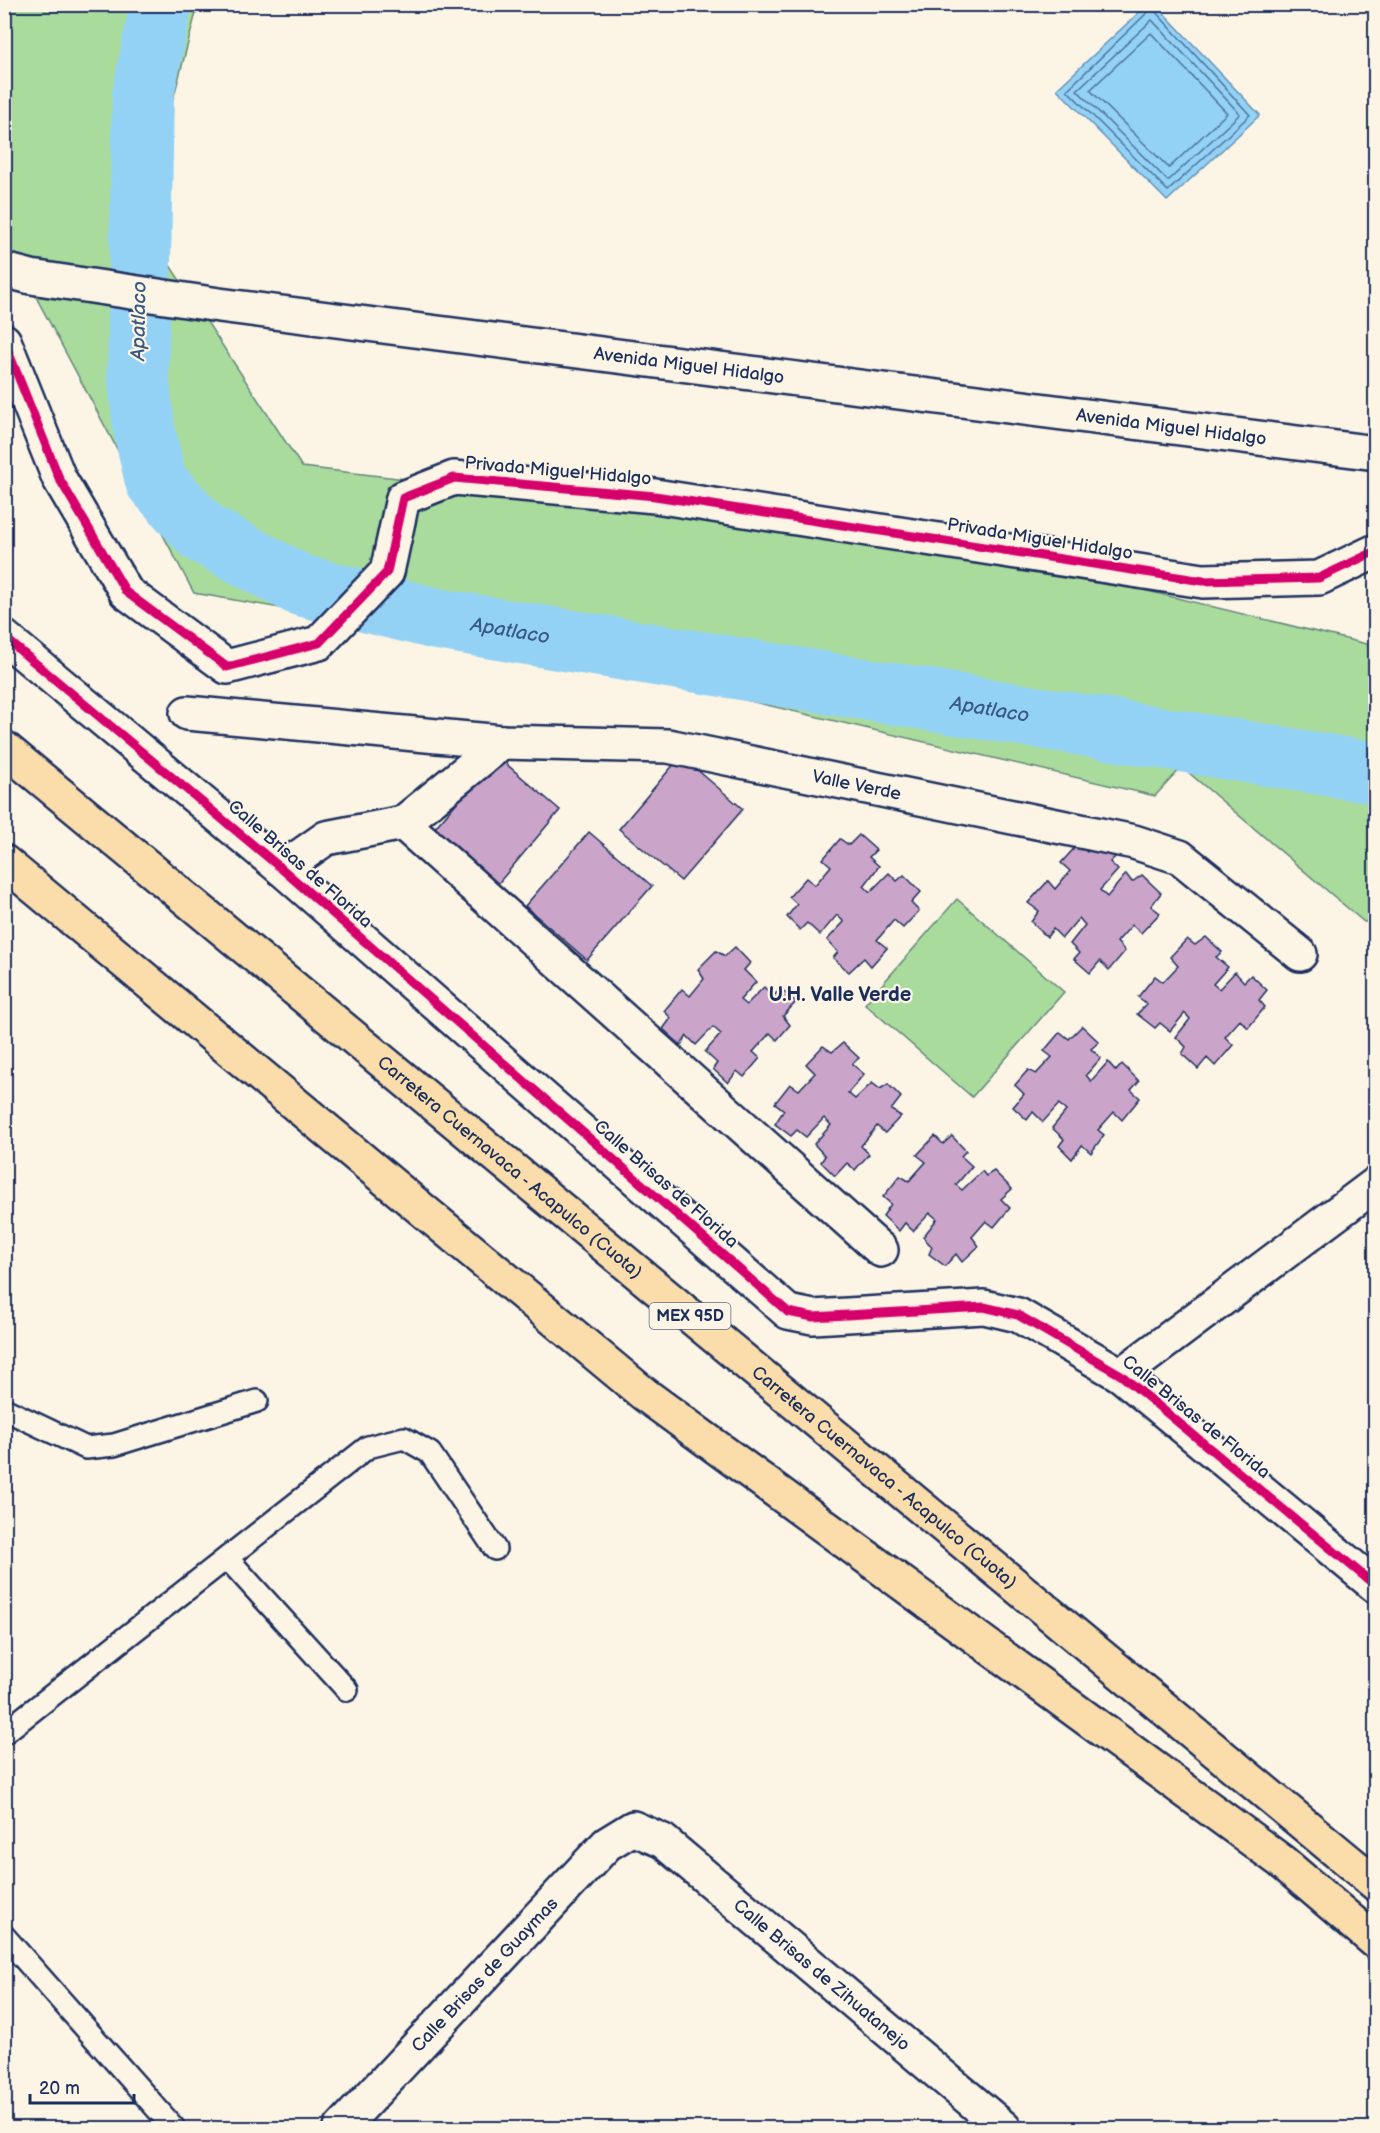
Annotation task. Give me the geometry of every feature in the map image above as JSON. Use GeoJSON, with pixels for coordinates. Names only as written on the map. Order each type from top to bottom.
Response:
{"type":"FeatureCollection","features":[{"type":"Feature","properties":{"kind":"highway","name":"Carretera Cuernavaca - Acapulco (Cuota)"},"geometry":{"type":"LineString","coordinates":[[4,748],[1376,1884]]}},
{"type":"Feature","properties":{"kind":"highway"},"geometry":{"type":"LineString","coordinates":[[4,862],[645,1394],[1281,1861],[1376,1942]]}},
{"type":"Feature","properties":{"kind":"highway"},"geometry":{"type":"LineString","coordinates":[[1281,1861],[1376,1955]]}},
{"type":"Feature","properties":{"kind":"street","name":"Avenida Miguel Hidalgo"},"geometry":{"type":"LineString","coordinates":[[18,274],[219,305],[1376,453]]}},
{"type":"Feature","properties":{"kind":"street","name":"Privada Miguel Hidalgo"},"geometry":{"type":"LineString","coordinates":[[4,341],[59,477],[126,592],[227,667],[319,643],[387,572],[403,498],[454,478],[655,496],[1203,580],[1319,578],[1376,551]]}},
{"type":"Feature","properties":{"kind":"street","name":"Calle Brisas de Florida"},"geometry":{"type":"LineString","coordinates":[[4,637],[282,869],[788,1312],[813,1317],[984,1307],[1018,1315],[1121,1374],[1376,1586]]}},
{"type":"Feature","properties":{"kind":"street","name":"Valle Verde"},"geometry":{"type":"LineString","coordinates":[[187,713],[502,742],[668,746],[1134,842],[1180,857],[1300,954]]}},
{"type":"Feature","properties":{"kind":"street"},"geometry":{"type":"LineString","coordinates":[[282,869],[326,838],[403,823],[502,742]]}},
{"type":"Feature","properties":{"kind":"street"},"geometry":{"type":"LineString","coordinates":[[403,823],[881,1250]]}},
{"type":"Feature","properties":{"kind":"street","name":"Calle Brisas de Florida"},"geometry":{"type":"LineString","coordinates":[[1121,1374],[1376,1184]]}},
{"type":"Feature","properties":{"kind":"street","name":"Calle Brisas de Guaymas"},"geometry":{"type":"LineString","coordinates":[[341,2128],[607,1844],[633,1828]]}},
{"type":"Feature","properties":{"kind":"street","name":"Calle Brisas de Zihuatanejo"},"geometry":{"type":"LineString","coordinates":[[633,1828],[663,1841],[1004,2128]]}},
{"type":"Feature","properties":{"kind":"lane"},"geometry":{"type":"LineString","coordinates":[[4,1409],[86,1448],[114,1446],[257,1401]]}},
{"type":"Feature","properties":{"kind":"lane"},"geometry":{"type":"LineString","coordinates":[[4,1732],[368,1447],[404,1438],[430,1453],[495,1550]]}},
{"type":"Feature","properties":{"kind":"lane"},"geometry":{"type":"LineString","coordinates":[[227,1558],[347,1690]]}},
{"type":"Feature","properties":{"kind":"lane"},"geometry":{"type":"LineString","coordinates":[[4,1936],[174,2128]]}},
{"type":"Feature","properties":{"kind":"green space"},"geometry":{"type":"Polygon","coordinates":[[[4,5],[198,5],[141,221],[302,467],[937,540],[1375,646],[1375,921],[1364,922],[1182,767],[1155,796],[557,656],[194,593],[5,239],[4,5]]]}},
{"type":"Feature","properties":{"kind":"green space"},"geometry":{"type":"Polygon","coordinates":[[[957,899],[1064,992],[972,1097],[865,1004],[957,899]]]}},
{"type":"Feature","properties":{"kind":"water"},"geometry":{"type":"Polygon","coordinates":[[[1147,5],[1156,5],[1260,115],[1167,201],[1057,89],[1147,5]]]}},
{"type":"Feature","properties":{"kind":"building"},"geometry":{"type":"Polygon","coordinates":[[[497,756],[560,810],[496,886],[432,831],[497,756]]]}},
{"type":"Feature","properties":{"kind":"building"},"geometry":{"type":"Polygon","coordinates":[[[681,756],[743,809],[681,881],[619,829],[681,756]]]}},
{"type":"Feature","properties":{"kind":"building"},"geometry":{"type":"Polygon","coordinates":[[[589,832],[652,886],[587,960],[525,906],[589,832]]]}},
{"type":"Feature","properties":{"kind":"building"},"geometry":{"type":"Polygon","coordinates":[[[859,835],[876,850],[869,857],[879,866],[864,886],[870,892],[889,873],[897,881],[904,875],[921,892],[911,903],[919,911],[903,928],[894,920],[877,940],[887,948],[871,966],[864,958],[849,972],[833,958],[838,952],[827,940],[844,922],[837,915],[820,935],[807,923],[800,930],[787,917],[797,904],[789,897],[806,878],[815,885],[831,866],[823,859],[840,839],[849,845],[859,835]]]}},
{"type":"Feature","properties":{"kind":"building"},"geometry":{"type":"Polygon","coordinates":[[[1098,841],[1115,857],[1110,862],[1118,870],[1100,890],[1107,897],[1126,874],[1132,882],[1142,875],[1161,893],[1151,906],[1160,913],[1141,933],[1132,925],[1117,942],[1125,951],[1109,970],[1100,961],[1090,973],[1074,959],[1079,953],[1070,944],[1085,925],[1079,918],[1062,938],[1053,929],[1047,937],[1031,922],[1039,911],[1028,903],[1048,881],[1055,889],[1070,871],[1061,863],[1078,844],[1087,852],[1098,841]]]}},
{"type":"Feature","properties":{"kind":"building"},"geometry":{"type":"Polygon","coordinates":[[[1206,937],[1222,952],[1216,957],[1228,967],[1213,984],[1219,989],[1235,972],[1244,982],[1251,975],[1267,990],[1259,1000],[1265,1007],[1248,1028],[1240,1020],[1225,1037],[1233,1045],[1215,1066],[1207,1058],[1198,1069],[1182,1054],[1186,1047],[1176,1037],[1190,1019],[1185,1013],[1170,1031],[1160,1023],[1155,1028],[1137,1014],[1147,1004],[1138,997],[1155,976],[1163,982],[1178,966],[1170,957],[1187,939],[1195,945],[1206,937]]]}},
{"type":"Feature","properties":{"kind":"building"},"geometry":{"type":"Polygon","coordinates":[[[735,947],[750,963],[744,970],[756,982],[740,1000],[746,1005],[764,987],[773,996],[781,989],[796,1002],[783,1016],[790,1025],[777,1040],[770,1033],[753,1052],[760,1058],[744,1077],[737,1071],[728,1083],[713,1069],[717,1063],[705,1052],[721,1034],[713,1027],[696,1045],[687,1036],[681,1045],[663,1029],[671,1018],[664,1011],[682,989],[690,996],[704,979],[698,969],[716,951],[725,956],[735,947]]]}},
{"type":"Feature","properties":{"kind":"building"},"geometry":{"type":"Polygon","coordinates":[[[1082,1026],[1099,1042],[1091,1049],[1101,1058],[1086,1075],[1091,1081],[1108,1062],[1116,1071],[1122,1064],[1139,1081],[1131,1090],[1140,1098],[1122,1120],[1114,1112],[1098,1130],[1104,1135],[1091,1153],[1082,1145],[1072,1159],[1059,1146],[1064,1139],[1052,1128],[1066,1111],[1059,1104],[1043,1122],[1033,1112],[1027,1120],[1013,1107],[1024,1094],[1015,1085],[1028,1070],[1036,1074],[1052,1057],[1044,1051],[1060,1032],[1069,1039],[1082,1026]]]}},
{"type":"Feature","properties":{"kind":"building"},"geometry":{"type":"Polygon","coordinates":[[[843,1043],[859,1058],[852,1064],[864,1074],[848,1093],[855,1099],[872,1083],[880,1089],[888,1084],[901,1097],[891,1110],[901,1116],[885,1133],[877,1126],[861,1146],[869,1154],[855,1170],[847,1163],[835,1176],[821,1162],[825,1156],[814,1144],[831,1125],[824,1118],[806,1137],[797,1130],[791,1136],[775,1124],[784,1110],[775,1103],[790,1084],[799,1090],[815,1073],[806,1064],[823,1046],[832,1052],[843,1043]]]}},
{"type":"Feature","properties":{"kind":"building"},"geometry":{"type":"Polygon","coordinates":[[[935,1136],[943,1144],[952,1136],[966,1151],[961,1156],[972,1166],[956,1185],[962,1190],[982,1171],[986,1176],[994,1171],[1012,1189],[1001,1199],[1010,1208],[994,1227],[986,1221],[972,1237],[979,1246],[962,1262],[956,1254],[945,1266],[929,1254],[932,1247],[923,1237],[937,1219],[930,1213],[913,1231],[905,1223],[899,1231],[883,1216],[891,1204],[883,1197],[900,1176],[909,1181],[926,1162],[917,1155],[935,1136]]]}},
{"type":"Feature","properties":{"kind":"waterway","name":"Apatlaco"},"geometry":{"type":"LineString","coordinates":[[161,4],[143,95],[138,372],[144,429],[156,481],[203,533],[300,585],[437,619],[1376,773]]}},
{"type":"Feature","properties":{"kind":"cycle path"},"geometry":{"type":"LineString","coordinates":[[4,341],[59,478],[126,592],[227,667],[319,643],[387,572],[403,498],[454,478],[655,496],[1203,581],[1319,578],[1376,551]]}},
{"type":"Feature","properties":{"kind":"cycle path"},"geometry":{"type":"LineString","coordinates":[[4,637],[282,869],[788,1312],[813,1317],[984,1307],[1018,1315],[1121,1375],[1376,1586]]}},
{"type":"Feature","properties":{"kind":"district","name":"U.H. Valle Verde"},"geometry":{"type":"Point","coordinates":[840,995]}}]}
